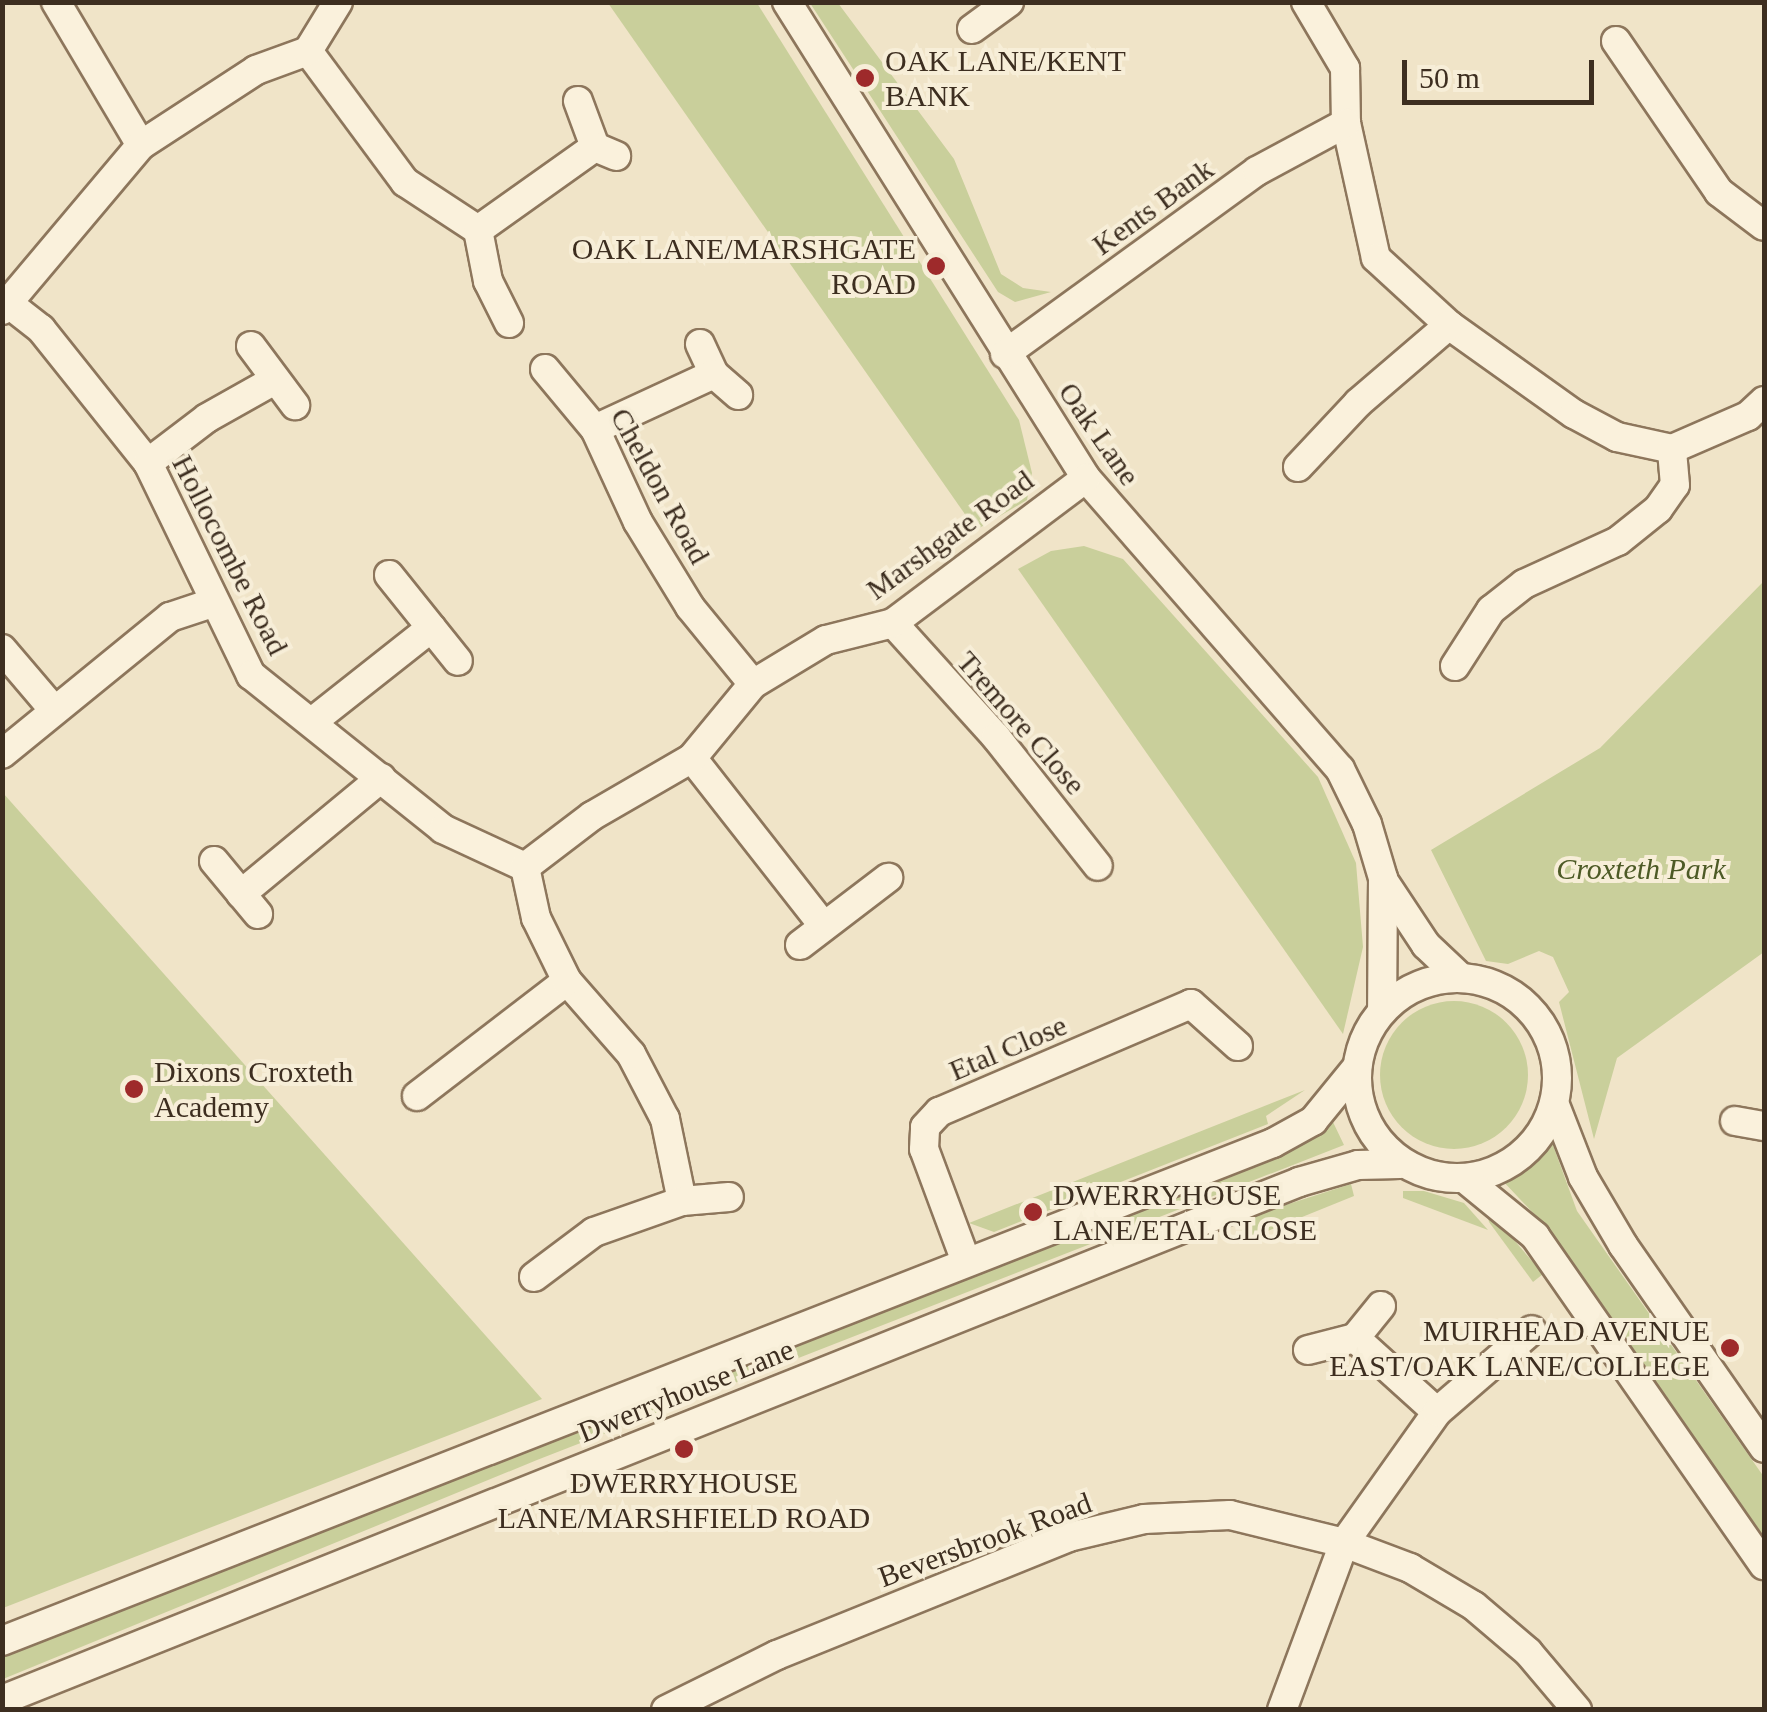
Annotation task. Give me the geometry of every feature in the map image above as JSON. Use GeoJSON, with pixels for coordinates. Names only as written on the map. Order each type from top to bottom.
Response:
{"type":"FeatureCollection","features":[{"type":"Feature","properties":{"kind":"street"},"geometry":{"type":"LineString","coordinates":[[56,2],[141,145]]}},
{"type":"Feature","properties":{"kind":"street"},"geometry":{"type":"LineString","coordinates":[[6,307],[141,145],[256,70],[308,51],[338,2]]}},
{"type":"Feature","properties":{"kind":"street","name":"Oak Lane"},"geometry":{"type":"LineString","coordinates":[[788,2],[1086,478],[1340,770],[1367,824],[1383,878],[1426,945],[1460,977]]}},
{"type":"Feature","properties":{"kind":"street"},"geometry":{"type":"LineString","coordinates":[[972,29],[1009,2]]}},
{"type":"Feature","properties":{"kind":"street"},"geometry":{"type":"LineString","coordinates":[[1306,2],[1345,68],[1346,123],[1376,258],[1450,325],[1574,414],[1617,436],[1672,448],[1748,416],[1764,401]]}},
{"type":"Feature","properties":{"kind":"street"},"geometry":{"type":"LineString","coordinates":[[1616,41],[1719,192],[1764,226]]}},
{"type":"Feature","properties":{"kind":"street"},"geometry":{"type":"LineString","coordinates":[[308,51],[405,182],[478,230],[488,281],[509,323]]}},
{"type":"Feature","properties":{"kind":"street"},"geometry":{"type":"LineString","coordinates":[[478,230],[605,151],[578,101]]}},
{"type":"Feature","properties":{"kind":"street","name":"Kents Bank"},"geometry":{"type":"LineString","coordinates":[[1006,354],[1257,171],[1346,123]]}},
{"type":"Feature","properties":{"kind":"street","name":"Hollocombe Road"},"geometry":{"type":"LineString","coordinates":[[6,307],[41,329],[148,464],[212,603],[252,675],[443,829],[525,867]]}},
{"type":"Feature","properties":{"kind":"street"},"geometry":{"type":"LineString","coordinates":[[1298,467],[1358,403],[1450,325]]}},
{"type":"Feature","properties":{"kind":"street"},"geometry":{"type":"LineString","coordinates":[[700,344],[714,374],[738,396]]}},
{"type":"Feature","properties":{"kind":"street"},"geometry":{"type":"LineString","coordinates":[[251,346],[273,382],[295,405]]}},
{"type":"Feature","properties":{"kind":"street","name":"Cheldon Road"},"geometry":{"type":"LineString","coordinates":[[545,368],[595,429],[659,556],[753,684]]}},
{"type":"Feature","properties":{"kind":"street"},"geometry":{"type":"LineString","coordinates":[[595,429],[714,374]]}},
{"type":"Feature","properties":{"kind":"street"},"geometry":{"type":"LineString","coordinates":[[148,464],[207,418],[273,382]]}},
{"type":"Feature","properties":{"kind":"street"},"geometry":{"type":"LineString","coordinates":[[1455,666],[1490,610],[1524,584],[1618,541],[1658,509],[1675,485],[1672,448]]}},
{"type":"Feature","properties":{"kind":"street","name":"Marshgate Road"},"geometry":{"type":"LineString","coordinates":[[525,867],[592,816],[692,758],[753,684],[826,640],[893,623],[1086,478]]}},
{"type":"Feature","properties":{"kind":"street"},"geometry":{"type":"LineString","coordinates":[[390,575],[458,661]]}},
{"type":"Feature","properties":{"kind":"street"},"geometry":{"type":"LineString","coordinates":[[2,754],[170,617],[212,603]]}},
{"type":"Feature","properties":{"kind":"street","name":"Tremore Close"},"geometry":{"type":"LineString","coordinates":[[893,623],[996,737],[1098,866]]}},
{"type":"Feature","properties":{"kind":"street"},"geometry":{"type":"LineString","coordinates":[[312,722],[431,628]]}},
{"type":"Feature","properties":{"kind":"street"},"geometry":{"type":"LineString","coordinates":[[2,649],[54,710]]}},
{"type":"Feature","properties":{"kind":"street"},"geometry":{"type":"LineString","coordinates":[[692,758],[822,924]]}},
{"type":"Feature","properties":{"kind":"street"},"geometry":{"type":"LineString","coordinates":[[214,861],[250,904],[381,778]]}},
{"type":"Feature","properties":{"kind":"street"},"geometry":{"type":"LineString","coordinates":[[525,867],[536,918],[567,981],[631,1054],[665,1119],[682,1201]]}},
{"type":"Feature","properties":{"kind":"street"},"geometry":{"type":"LineString","coordinates":[[800,945],[822,924],[888,878]]}},
{"type":"Feature","properties":{"kind":"street","name":"Oak Lane"},"geometry":{"type":"LineString","coordinates":[[1382,1008],[1383,878]]}},
{"type":"Feature","properties":{"kind":"street"},"geometry":{"type":"LineString","coordinates":[[1555,1105],[1522,1154],[1492,1172],[1464,1178],[1400,1164],[1368,1125],[1357,1067],[1382,1008],[1432,980],[1460,977],[1494,984],[1524,1003],[1549,1036],[1557,1068],[1555,1105],[1584,1177],[1623,1245],[1764,1448]]}},
{"type":"Feature","properties":{"kind":"street"},"geometry":{"type":"LineString","coordinates":[[416,1096],[567,981]]}},
{"type":"Feature","properties":{"kind":"street","name":"Etal Close"},"geometry":{"type":"LineString","coordinates":[[965,1259],[924,1149],[924,1127],[939,1112],[1191,1004],[1238,1046]]}},
{"type":"Feature","properties":{"kind":"street","name":"Dwerryhouse Lane"},"geometry":{"type":"LineString","coordinates":[[2,1641],[965,1259],[1273,1143],[1313,1121],[1357,1067]]}},
{"type":"Feature","properties":{"kind":"street"},"geometry":{"type":"LineString","coordinates":[[1735,1121],[1764,1126]]}},
{"type":"Feature","properties":{"kind":"street","name":"Dwerryhouse Lane"},"geometry":{"type":"LineString","coordinates":[[2,1700],[1299,1182],[1358,1165],[1400,1164]]}},
{"type":"Feature","properties":{"kind":"street"},"geometry":{"type":"LineString","coordinates":[[1464,1178],[1534,1236],[1764,1565]]}},
{"type":"Feature","properties":{"kind":"street"},"geometry":{"type":"LineString","coordinates":[[534,1277],[594,1232],[682,1201],[728,1197]]}},
{"type":"Feature","properties":{"kind":"street"},"geometry":{"type":"LineString","coordinates":[[1308,1350],[1354,1338],[1381,1306]]}},
{"type":"Feature","properties":{"kind":"street"},"geometry":{"type":"LineString","coordinates":[[1282,1710],[1344,1544],[1437,1412],[1532,1330]]}},
{"type":"Feature","properties":{"kind":"street"},"geometry":{"type":"LineString","coordinates":[[1354,1338],[1437,1412]]}},
{"type":"Feature","properties":{"kind":"street","name":"Beversbrook Road"},"geometry":{"type":"LineString","coordinates":[[666,1710],[777,1655],[1088,1532],[1144,1519],[1230,1516],[1344,1544],[1410,1568],[1474,1606],[1528,1652],[1577,1710]]}},
{"type":"Feature","properties":{"kind":"green space"},"geometry":{"type":"Polygon","coordinates":[[[608,3],[757,3],[1019,420],[1032,473],[1027,500],[976,530],[608,3]]]}},
{"type":"Feature","properties":{"kind":"green space"},"geometry":{"type":"Polygon","coordinates":[[[810,3],[838,3],[954,159],[1001,274],[1023,288],[1051,292],[1015,302],[998,292],[810,3]]]}},
{"type":"Feature","properties":{"kind":"green space"},"geometry":{"type":"Polygon","coordinates":[[[1084,546],[1123,559],[1318,777],[1356,863],[1363,947],[1343,1034],[1018,569],[1051,551],[1084,546]]]}},
{"type":"Feature","properties":{"kind":"green space","name":"Croxteth Park"},"geometry":{"type":"Polygon","coordinates":[[[1764,581],[1764,952],[1617,1058],[1594,1139],[1559,1002],[1569,992],[1553,957],[1539,951],[1508,964],[1486,961],[1431,850],[1600,748],[1764,581]]]}},
{"type":"Feature","properties":{"kind":"green space","name":"Dixons Croxteth Academy"},"geometry":{"type":"Polygon","coordinates":[[[3,793],[542,1399],[2,1608],[3,793]]]}},
{"type":"Feature","properties":{"kind":"green space"},"geometry":{"type":"Polygon","coordinates":[[[1454,1001],[1482,1007],[1506,1023],[1522,1047],[1528,1075],[1522,1103],[1506,1127],[1482,1143],[1454,1149],[1426,1143],[1402,1127],[1386,1103],[1380,1075],[1386,1047],[1402,1023],[1426,1007],[1454,1001]]]}},
{"type":"Feature","properties":{"kind":"green space"},"geometry":{"type":"Polygon","coordinates":[[[1305,1090],[1266,1116],[1268,1124],[994,1232],[969,1223],[1305,1090]]]}},
{"type":"Feature","properties":{"kind":"green space"},"geometry":{"type":"Polygon","coordinates":[[[1332,1120],[1344,1145],[537,1460],[3,1679],[3,1651],[1332,1120]]]}},
{"type":"Feature","properties":{"kind":"green space"},"geometry":{"type":"Polygon","coordinates":[[[1550,1137],[1577,1211],[1764,1477],[1764,1537],[1554,1235],[1500,1178],[1531,1159],[1550,1137]]]}},
{"type":"Feature","properties":{"kind":"green space"},"geometry":{"type":"Polygon","coordinates":[[[1351,1184],[1354,1196],[1243,1241],[1239,1220],[1351,1184]]]}},
{"type":"Feature","properties":{"kind":"green space"},"geometry":{"type":"Polygon","coordinates":[[[1403,1191],[1424,1191],[1464,1203],[1488,1230],[1403,1198],[1403,1191]]]}},
{"type":"Feature","properties":{"kind":"green space"},"geometry":{"type":"Polygon","coordinates":[[[1485,1206],[1543,1274],[1533,1282],[1489,1222],[1485,1206]]]}},
{"type":"Feature","properties":{"kind":"place","name":"OAK LANE/KENT BANK"},"geometry":{"type":"Point","coordinates":[865,78]}},
{"type":"Feature","properties":{"kind":"place","name":"OAK LANE/MARSHGATE ROAD"},"geometry":{"type":"Point","coordinates":[936,266]}},
{"type":"Feature","properties":{"kind":"place","name":"Dixons Croxteth Academy"},"geometry":{"type":"Point","coordinates":[134,1089]}},
{"type":"Feature","properties":{"kind":"place","name":"DWERRYHOUSE LANE/ETAL CLOSE"},"geometry":{"type":"Point","coordinates":[1033,1212]}},
{"type":"Feature","properties":{"kind":"place","name":"MUIRHEAD AVENUE EAST/OAK LANE/COLLEGE"},"geometry":{"type":"Point","coordinates":[1730,1348]}},
{"type":"Feature","properties":{"kind":"place","name":"DWERRYHOUSE LANE/MARSHFIELD ROAD"},"geometry":{"type":"Point","coordinates":[684,1449]}}]}
